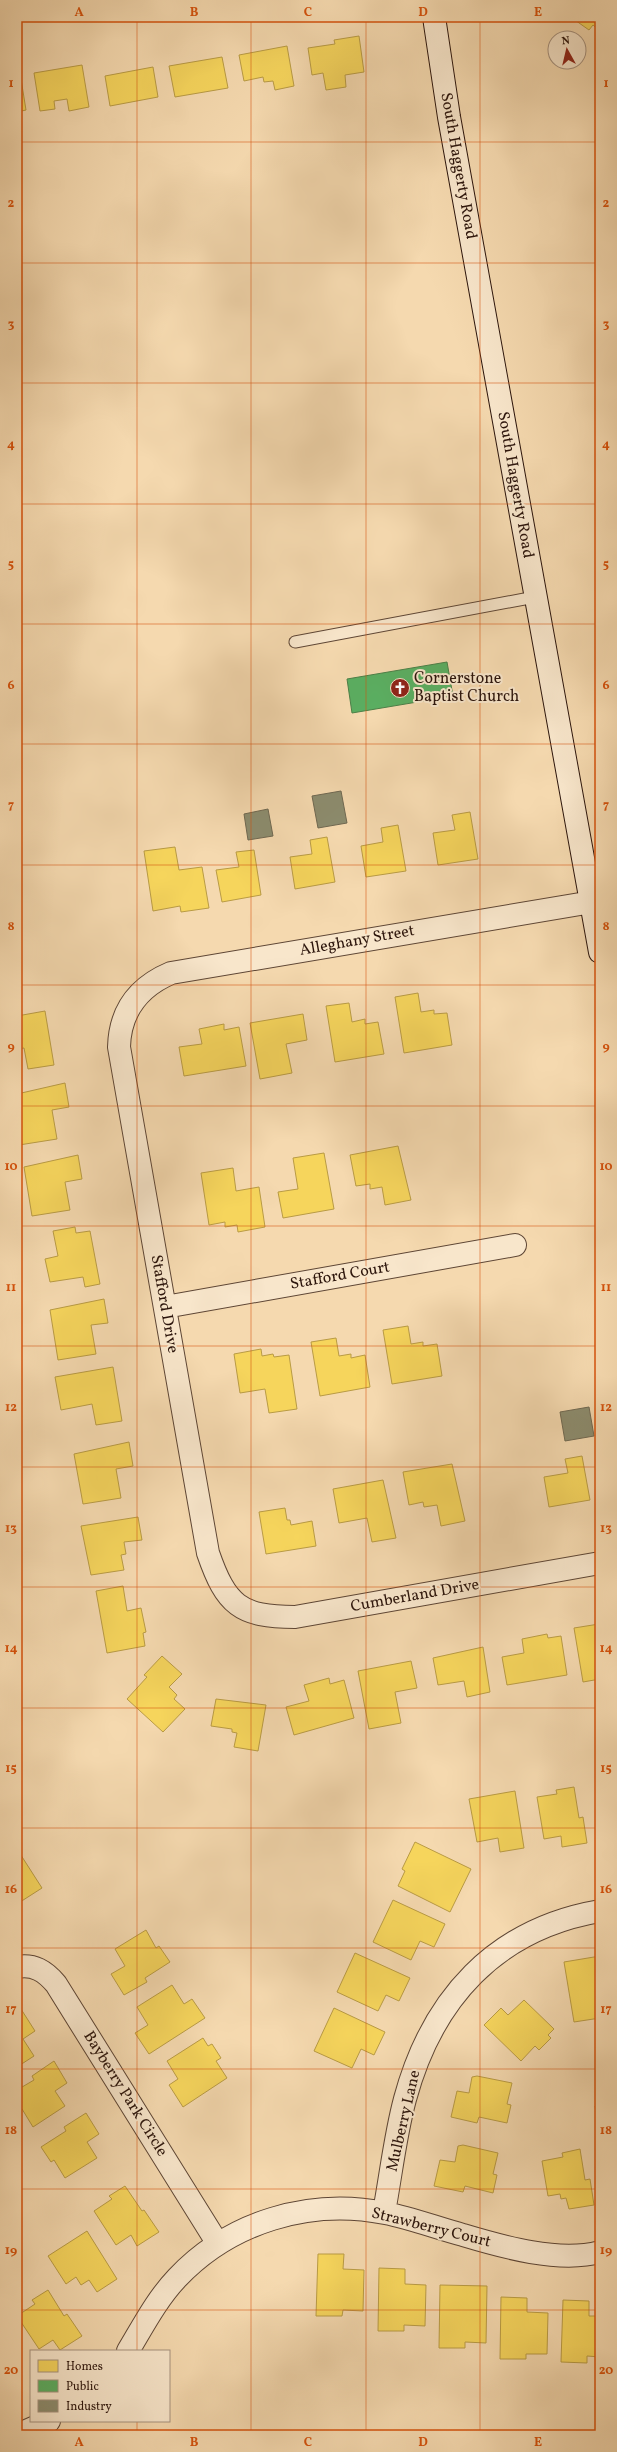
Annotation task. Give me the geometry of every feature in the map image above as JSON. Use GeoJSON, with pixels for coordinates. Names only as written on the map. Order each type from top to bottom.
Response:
{"type":"FeatureCollection","features":[{"type":"Feature","properties":{"kind":"street","name":"South Haggerty Road"},"geometry":{"type":"LineString","coordinates":[[434,17],[449,117],[600,952]]}},
{"type":"Feature","properties":{"kind":"street","name":"Alleghany Street"},"geometry":{"type":"LineString","coordinates":[[132,1002],[140,991],[157,979],[172,973],[592,902]]}},
{"type":"Feature","properties":{"kind":"street","name":"Stafford Drive"},"geometry":{"type":"LineString","coordinates":[[132,1002],[123,1017],[119,1032],[119,1047],[208,1553],[217,1580],[224,1592],[233,1601]]}},
{"type":"Feature","properties":{"kind":"street","name":"Stafford Court"},"geometry":{"type":"LineString","coordinates":[[165,1307],[515,1245]]}},
{"type":"Feature","properties":{"kind":"street","name":"Cumberland Drive"},"geometry":{"type":"LineString","coordinates":[[233,1601],[254,1614],[270,1617],[295,1617],[600,1564]]}},
{"type":"Feature","properties":{"kind":"street","name":"Mulberry Lane"},"geometry":{"type":"LineString","coordinates":[[384,2212],[405,2100],[418,2057],[445,2007],[474,1973],[499,1951],[528,1934],[563,1920],[600,1911]]}},
{"type":"Feature","properties":{"kind":"street","name":"Bayberry Park Circle"},"geometry":{"type":"LineString","coordinates":[[17,1967],[37,1968],[48,1974],[56,1984],[218,2244]]}},
{"type":"Feature","properties":{"kind":"street","name":"Strawberry Court"},"geometry":{"type":"LineString","coordinates":[[129,2350],[158,2300],[194,2261],[218,2244],[255,2224],[289,2214],[343,2209],[384,2212],[506,2247],[563,2255],[588,2256],[600,2252]]}},
{"type":"Feature","properties":{"kind":"street"},"geometry":{"type":"LineString","coordinates":[[17,2435],[47,2422]]}},
{"type":"Feature","properties":{"kind":"lane"},"geometry":{"type":"LineString","coordinates":[[295,642],[535,597]]}},
{"type":"Feature","properties":{"kind":"shaded area"},"geometry":{"type":"Polygon","coordinates":[[[512,2431],[600,2432],[600,2435],[511,2435],[512,2431]]]}},
{"type":"Feature","properties":{"kind":"building: Homes"},"geometry":{"type":"Polygon","coordinates":[[[600,17],[600,31],[593,25],[589,30],[572,18],[600,17]]]}},
{"type":"Feature","properties":{"kind":"building: Homes"},"geometry":{"type":"Polygon","coordinates":[[[359,36],[364,72],[345,75],[346,87],[326,90],[323,73],[312,75],[308,48],[335,44],[334,40],[359,36]]]}},
{"type":"Feature","properties":{"kind":"building: Homes"},"geometry":{"type":"Polygon","coordinates":[[[287,46],[294,86],[275,90],[273,81],[264,82],[263,77],[244,81],[239,55],[287,46]]]}},
{"type":"Feature","properties":{"kind":"building: Homes"},"geometry":{"type":"Polygon","coordinates":[[[222,57],[228,88],[175,97],[169,66],[222,57]]]}},
{"type":"Feature","properties":{"kind":"building: Homes"},"geometry":{"type":"Polygon","coordinates":[[[82,65],[89,107],[69,111],[67,99],[54,101],[55,109],[40,111],[34,73],[82,65]]]}},
{"type":"Feature","properties":{"kind":"building: Homes"},"geometry":{"type":"Polygon","coordinates":[[[153,67],[158,97],[110,106],[105,76],[153,67]]]}},
{"type":"Feature","properties":{"kind":"building: Homes"},"geometry":{"type":"Polygon","coordinates":[[[17,79],[21,79],[26,110],[17,112],[17,79]]]}},
{"type":"Feature","properties":{"kind":"building: Homes"},"geometry":{"type":"Polygon","coordinates":[[[470,812],[478,859],[438,865],[433,833],[455,830],[452,815],[470,812]]]}},
{"type":"Feature","properties":{"kind":"building: Homes"},"geometry":{"type":"Polygon","coordinates":[[[398,825],[406,871],[366,877],[361,846],[383,842],[381,828],[398,825]]]}},
{"type":"Feature","properties":{"kind":"building: Homes"},"geometry":{"type":"Polygon","coordinates":[[[327,837],[335,882],[295,889],[290,857],[312,854],[310,840],[327,837]]]}},
{"type":"Feature","properties":{"kind":"building: Homes"},"geometry":{"type":"Polygon","coordinates":[[[175,847],[179,870],[202,867],[209,908],[181,912],[180,906],[153,911],[144,851],[175,847]]]}},
{"type":"Feature","properties":{"kind":"building: Homes"},"geometry":{"type":"Polygon","coordinates":[[[254,850],[261,895],[222,902],[216,870],[239,867],[236,852],[254,850]]]}},
{"type":"Feature","properties":{"kind":"building: Homes"},"geometry":{"type":"Polygon","coordinates":[[[418,993],[421,1012],[434,1010],[434,1014],[447,1013],[452,1045],[404,1053],[395,997],[418,993]]]}},
{"type":"Feature","properties":{"kind":"building: Homes"},"geometry":{"type":"Polygon","coordinates":[[[349,1003],[352,1022],[365,1019],[365,1024],[378,1022],[384,1054],[335,1062],[326,1006],[349,1003]]]}},
{"type":"Feature","properties":{"kind":"building: Homes"},"geometry":{"type":"Polygon","coordinates":[[[45,1011],[54,1065],[28,1069],[24,1048],[17,1049],[17,1016],[45,1011]]]}},
{"type":"Feature","properties":{"kind":"building: Homes"},"geometry":{"type":"Polygon","coordinates":[[[303,1014],[307,1040],[286,1044],[292,1073],[260,1079],[250,1023],[303,1014]]]}},
{"type":"Feature","properties":{"kind":"building: Homes"},"geometry":{"type":"Polygon","coordinates":[[[224,1024],[224,1030],[239,1027],[246,1066],[184,1076],[179,1047],[202,1044],[199,1029],[224,1024]]]}},
{"type":"Feature","properties":{"kind":"building: Homes"},"geometry":{"type":"Polygon","coordinates":[[[65,1083],[69,1107],[52,1110],[57,1139],[19,1145],[17,1094],[65,1083]]]}},
{"type":"Feature","properties":{"kind":"building: Homes"},"geometry":{"type":"Polygon","coordinates":[[[398,1146],[411,1200],[385,1205],[382,1187],[370,1189],[370,1184],[356,1186],[350,1155],[398,1146]]]}},
{"type":"Feature","properties":{"kind":"building: Homes"},"geometry":{"type":"Polygon","coordinates":[[[324,1153],[334,1209],[283,1218],[278,1192],[298,1189],[293,1158],[324,1153]]]}},
{"type":"Feature","properties":{"kind":"building: Homes"},"geometry":{"type":"Polygon","coordinates":[[[78,1155],[82,1179],[65,1182],[70,1210],[32,1216],[24,1167],[78,1155]]]}},
{"type":"Feature","properties":{"kind":"building: Homes"},"geometry":{"type":"Polygon","coordinates":[[[233,1168],[236,1191],[259,1187],[265,1227],[238,1232],[237,1225],[225,1227],[225,1222],[209,1225],[201,1173],[233,1168]]]}},
{"type":"Feature","properties":{"kind":"building: Homes"},"geometry":{"type":"Polygon","coordinates":[[[75,1227],[76,1233],[90,1231],[100,1284],[85,1287],[83,1277],[50,1282],[45,1259],[58,1256],[53,1231],[75,1227]]]}},
{"type":"Feature","properties":{"kind":"building: Homes"},"geometry":{"type":"Polygon","coordinates":[[[104,1299],[108,1323],[91,1325],[96,1354],[58,1360],[50,1310],[104,1299]]]}},
{"type":"Feature","properties":{"kind":"building: Homes"},"geometry":{"type":"Polygon","coordinates":[[[408,1326],[411,1344],[423,1342],[423,1346],[437,1344],[442,1376],[392,1384],[383,1330],[408,1326]]]}},
{"type":"Feature","properties":{"kind":"building: Homes"},"geometry":{"type":"Polygon","coordinates":[[[336,1338],[339,1356],[351,1354],[351,1358],[365,1355],[370,1387],[320,1396],[311,1342],[336,1338]]]}},
{"type":"Feature","properties":{"kind":"building: Homes"},"geometry":{"type":"Polygon","coordinates":[[[261,1349],[262,1356],[273,1354],[274,1357],[289,1355],[297,1409],[269,1413],[265,1389],[240,1393],[234,1354],[261,1349]]]}},
{"type":"Feature","properties":{"kind":"building: Homes"},"geometry":{"type":"Polygon","coordinates":[[[113,1367],[122,1421],[96,1425],[92,1404],[61,1410],[55,1377],[113,1367]]]}},
{"type":"Feature","properties":{"kind":"building: Homes"},"geometry":{"type":"Polygon","coordinates":[[[129,1442],[133,1466],[116,1469],[121,1498],[83,1504],[74,1454],[129,1442]]]}},
{"type":"Feature","properties":{"kind":"building: Homes"},"geometry":{"type":"Polygon","coordinates":[[[582,1456],[590,1500],[549,1507],[544,1477],[568,1473],[565,1459],[582,1456]]]}},
{"type":"Feature","properties":{"kind":"building: Homes"},"geometry":{"type":"Polygon","coordinates":[[[452,1464],[465,1521],[441,1526],[437,1505],[424,1507],[423,1502],[409,1505],[403,1472],[452,1464]]]}},
{"type":"Feature","properties":{"kind":"building: Homes"},"geometry":{"type":"Polygon","coordinates":[[[383,1480],[396,1538],[372,1542],[367,1518],[339,1523],[333,1489],[383,1480]]]}},
{"type":"Feature","properties":{"kind":"building: Homes"},"geometry":{"type":"Polygon","coordinates":[[[285,1508],[287,1520],[290,1520],[291,1525],[312,1521],[316,1546],[266,1554],[259,1512],[285,1508]]]}},
{"type":"Feature","properties":{"kind":"building: Homes"},"geometry":{"type":"Polygon","coordinates":[[[138,1517],[142,1540],[124,1542],[126,1554],[121,1555],[124,1570],[91,1575],[81,1526],[138,1517]]]}},
{"type":"Feature","properties":{"kind":"building: Homes"},"geometry":{"type":"Polygon","coordinates":[[[123,1586],[127,1611],[141,1608],[146,1632],[143,1633],[145,1646],[107,1653],[96,1591],[123,1586]]]}},
{"type":"Feature","properties":{"kind":"building: Homes"},"geometry":{"type":"Polygon","coordinates":[[[599,1624],[600,1679],[583,1682],[574,1628],[599,1624]]]}},
{"type":"Feature","properties":{"kind":"building: Homes"},"geometry":{"type":"Polygon","coordinates":[[[547,1634],[548,1638],[561,1636],[567,1675],[507,1685],[502,1657],[524,1653],[522,1639],[547,1634]]]}},
{"type":"Feature","properties":{"kind":"building: Homes"},"geometry":{"type":"Polygon","coordinates":[[[483,1647],[490,1692],[467,1697],[464,1681],[438,1685],[433,1658],[483,1647]]]}},
{"type":"Feature","properties":{"kind":"building: Homes"},"geometry":{"type":"Polygon","coordinates":[[[162,1656],[182,1674],[169,1687],[177,1695],[174,1699],[185,1709],[163,1732],[127,1699],[147,1677],[144,1675],[162,1656]]]}},
{"type":"Feature","properties":{"kind":"building: Homes"},"geometry":{"type":"Polygon","coordinates":[[[411,1661],[417,1688],[395,1692],[401,1723],[369,1729],[358,1671],[411,1661]]]}},
{"type":"Feature","properties":{"kind":"building: Homes"},"geometry":{"type":"Polygon","coordinates":[[[329,1678],[330,1684],[344,1680],[354,1718],[294,1735],[286,1707],[309,1701],[304,1685],[329,1678]]]}},
{"type":"Feature","properties":{"kind":"building: Homes"},"geometry":{"type":"Polygon","coordinates":[[[216,1699],[266,1705],[258,1751],[234,1747],[237,1733],[232,1732],[232,1729],[211,1726],[216,1699]]]}},
{"type":"Feature","properties":{"kind":"building: Homes"},"geometry":{"type":"Polygon","coordinates":[[[574,1787],[579,1818],[583,1817],[587,1843],[562,1847],[561,1836],[544,1839],[537,1797],[557,1794],[556,1790],[574,1787]]]}},
{"type":"Feature","properties":{"kind":"building: Homes"},"geometry":{"type":"Polygon","coordinates":[[[515,1791],[524,1848],[500,1852],[498,1838],[477,1842],[469,1799],[515,1791]]]}},
{"type":"Feature","properties":{"kind":"building: Homes"},"geometry":{"type":"Polygon","coordinates":[[[415,1842],[471,1869],[450,1912],[398,1886],[405,1871],[402,1869],[415,1842]]]}},
{"type":"Feature","properties":{"kind":"building: Homes"},"geometry":{"type":"Polygon","coordinates":[[[17,1849],[42,1888],[17,1904],[17,1849]]]}},
{"type":"Feature","properties":{"kind":"building: Homes"},"geometry":{"type":"Polygon","coordinates":[[[393,1900],[445,1924],[434,1947],[420,1941],[411,1960],[373,1942],[393,1900]]]}},
{"type":"Feature","properties":{"kind":"building: Homes"},"geometry":{"type":"Polygon","coordinates":[[[146,1930],[156,1948],[159,1946],[170,1962],[145,1978],[147,1982],[124,1995],[111,1974],[125,1966],[115,1949],[146,1930]]]}},
{"type":"Feature","properties":{"kind":"building: Homes"},"geometry":{"type":"Polygon","coordinates":[[[355,1953],[410,1978],[399,2001],[386,1995],[378,2011],[337,1992],[355,1953]]]}},
{"type":"Feature","properties":{"kind":"building: Homes"},"geometry":{"type":"Polygon","coordinates":[[[600,1956],[600,2018],[574,2022],[564,1962],[600,1956]]]}},
{"type":"Feature","properties":{"kind":"building: Homes"},"geometry":{"type":"Polygon","coordinates":[[[172,1985],[184,2004],[192,1999],[205,2018],[149,2054],[135,2033],[148,2025],[137,2007],[172,1985]]]}},
{"type":"Feature","properties":{"kind":"building: Homes"},"geometry":{"type":"Polygon","coordinates":[[[524,2000],[554,2029],[548,2035],[551,2038],[539,2050],[535,2046],[521,2061],[484,2025],[501,2008],[508,2015],[524,2000]]]}},
{"type":"Feature","properties":{"kind":"building: Homes"},"geometry":{"type":"Polygon","coordinates":[[[334,2008],[385,2032],[374,2055],[361,2049],[352,2068],[314,2051],[334,2008]]]}},
{"type":"Feature","properties":{"kind":"building: Homes"},"geometry":{"type":"Polygon","coordinates":[[[21,2009],[35,2031],[23,2039],[34,2056],[17,2067],[17,2011],[21,2009]]]}},
{"type":"Feature","properties":{"kind":"building: Homes"},"geometry":{"type":"Polygon","coordinates":[[[203,2038],[208,2046],[212,2044],[221,2058],[216,2061],[227,2078],[183,2107],[169,2085],[178,2079],[167,2061],[203,2038]]]}},
{"type":"Feature","properties":{"kind":"building: Homes"},"geometry":{"type":"Polygon","coordinates":[[[54,2061],[67,2083],[55,2091],[65,2106],[33,2127],[22,2109],[18,2111],[17,2109],[17,2090],[34,2080],[32,2076],[54,2061]]]}},
{"type":"Feature","properties":{"kind":"building: Homes"},"geometry":{"type":"Polygon","coordinates":[[[477,2076],[512,2083],[507,2104],[511,2105],[507,2123],[479,2117],[477,2123],[451,2117],[457,2091],[469,2093],[472,2077],[477,2076]]]}},
{"type":"Feature","properties":{"kind":"building: Homes"},"geometry":{"type":"Polygon","coordinates":[[[600,2105],[600,2136],[595,2106],[600,2105]]]}},
{"type":"Feature","properties":{"kind":"building: Homes"},"geometry":{"type":"Polygon","coordinates":[[[86,2113],[99,2134],[87,2142],[97,2158],[65,2178],[54,2160],[51,2162],[41,2147],[66,2131],[64,2127],[86,2113]]]}},
{"type":"Feature","properties":{"kind":"building: Homes"},"geometry":{"type":"Polygon","coordinates":[[[463,2145],[498,2153],[493,2174],[497,2175],[493,2193],[465,2186],[463,2192],[434,2186],[440,2160],[455,2162],[458,2146],[463,2145]]]}},
{"type":"Feature","properties":{"kind":"building: Homes"},"geometry":{"type":"Polygon","coordinates":[[[580,2149],[585,2180],[590,2179],[594,2205],[569,2209],[566,2198],[561,2199],[560,2194],[548,2196],[542,2161],[563,2157],[562,2153],[580,2149]]]}},
{"type":"Feature","properties":{"kind":"building: Homes"},"geometry":{"type":"Polygon","coordinates":[[[125,2186],[159,2232],[137,2246],[131,2235],[116,2245],[94,2211],[112,2199],[109,2196],[125,2186]]]}},
{"type":"Feature","properties":{"kind":"building: Homes"},"geometry":{"type":"Polygon","coordinates":[[[87,2231],[117,2279],[97,2292],[89,2280],[81,2285],[76,2277],[66,2284],[48,2256],[87,2231]]]}},
{"type":"Feature","properties":{"kind":"building: Homes"},"geometry":{"type":"Polygon","coordinates":[[[318,2254],[344,2254],[343,2269],[364,2270],[363,2311],[343,2310],[342,2316],[316,2316],[318,2254]]]}},
{"type":"Feature","properties":{"kind":"building: Homes"},"geometry":{"type":"Polygon","coordinates":[[[379,2268],[405,2269],[405,2284],[426,2285],[425,2326],[404,2325],[404,2331],[378,2331],[379,2268]]]}},
{"type":"Feature","properties":{"kind":"building: Homes"},"geometry":{"type":"Polygon","coordinates":[[[440,2285],[487,2286],[486,2343],[465,2342],[465,2348],[439,2348],[440,2285]]]}},
{"type":"Feature","properties":{"kind":"building: Homes"},"geometry":{"type":"Polygon","coordinates":[[[48,2290],[64,2316],[67,2314],[82,2336],[60,2350],[53,2340],[39,2349],[17,2316],[35,2304],[32,2300],[48,2290]]]}},
{"type":"Feature","properties":{"kind":"building: Homes"},"geometry":{"type":"Polygon","coordinates":[[[501,2297],[527,2298],[527,2312],[548,2313],[547,2354],[526,2354],[526,2359],[500,2359],[501,2297]]]}},
{"type":"Feature","properties":{"kind":"building: Homes"},"geometry":{"type":"Polygon","coordinates":[[[563,2300],[589,2301],[589,2316],[600,2316],[600,2357],[587,2356],[587,2363],[561,2362],[563,2300]]]}},
{"type":"Feature","properties":{"kind":"building: Public","name":"Cornerstone Baptist Church"},"geometry":{"type":"Polygon","coordinates":[[[447,662],[453,696],[352,713],[347,679],[447,662]]]}},
{"type":"Feature","properties":{"kind":"building: Industry"},"geometry":{"type":"Polygon","coordinates":[[[341,791],[347,823],[318,828],[312,796],[341,791]]]}},
{"type":"Feature","properties":{"kind":"building: Industry"},"geometry":{"type":"Polygon","coordinates":[[[268,809],[273,836],[248,840],[244,814],[268,809]]]}},
{"type":"Feature","properties":{"kind":"building: Industry"},"geometry":{"type":"Polygon","coordinates":[[[589,1407],[594,1436],[565,1441],[560,1412],[589,1407]]]}},
{"type":"Feature","properties":{"kind":"place","name":"Cornerstone Baptist Church"},"geometry":{"type":"Point","coordinates":[400,688]}}]}
